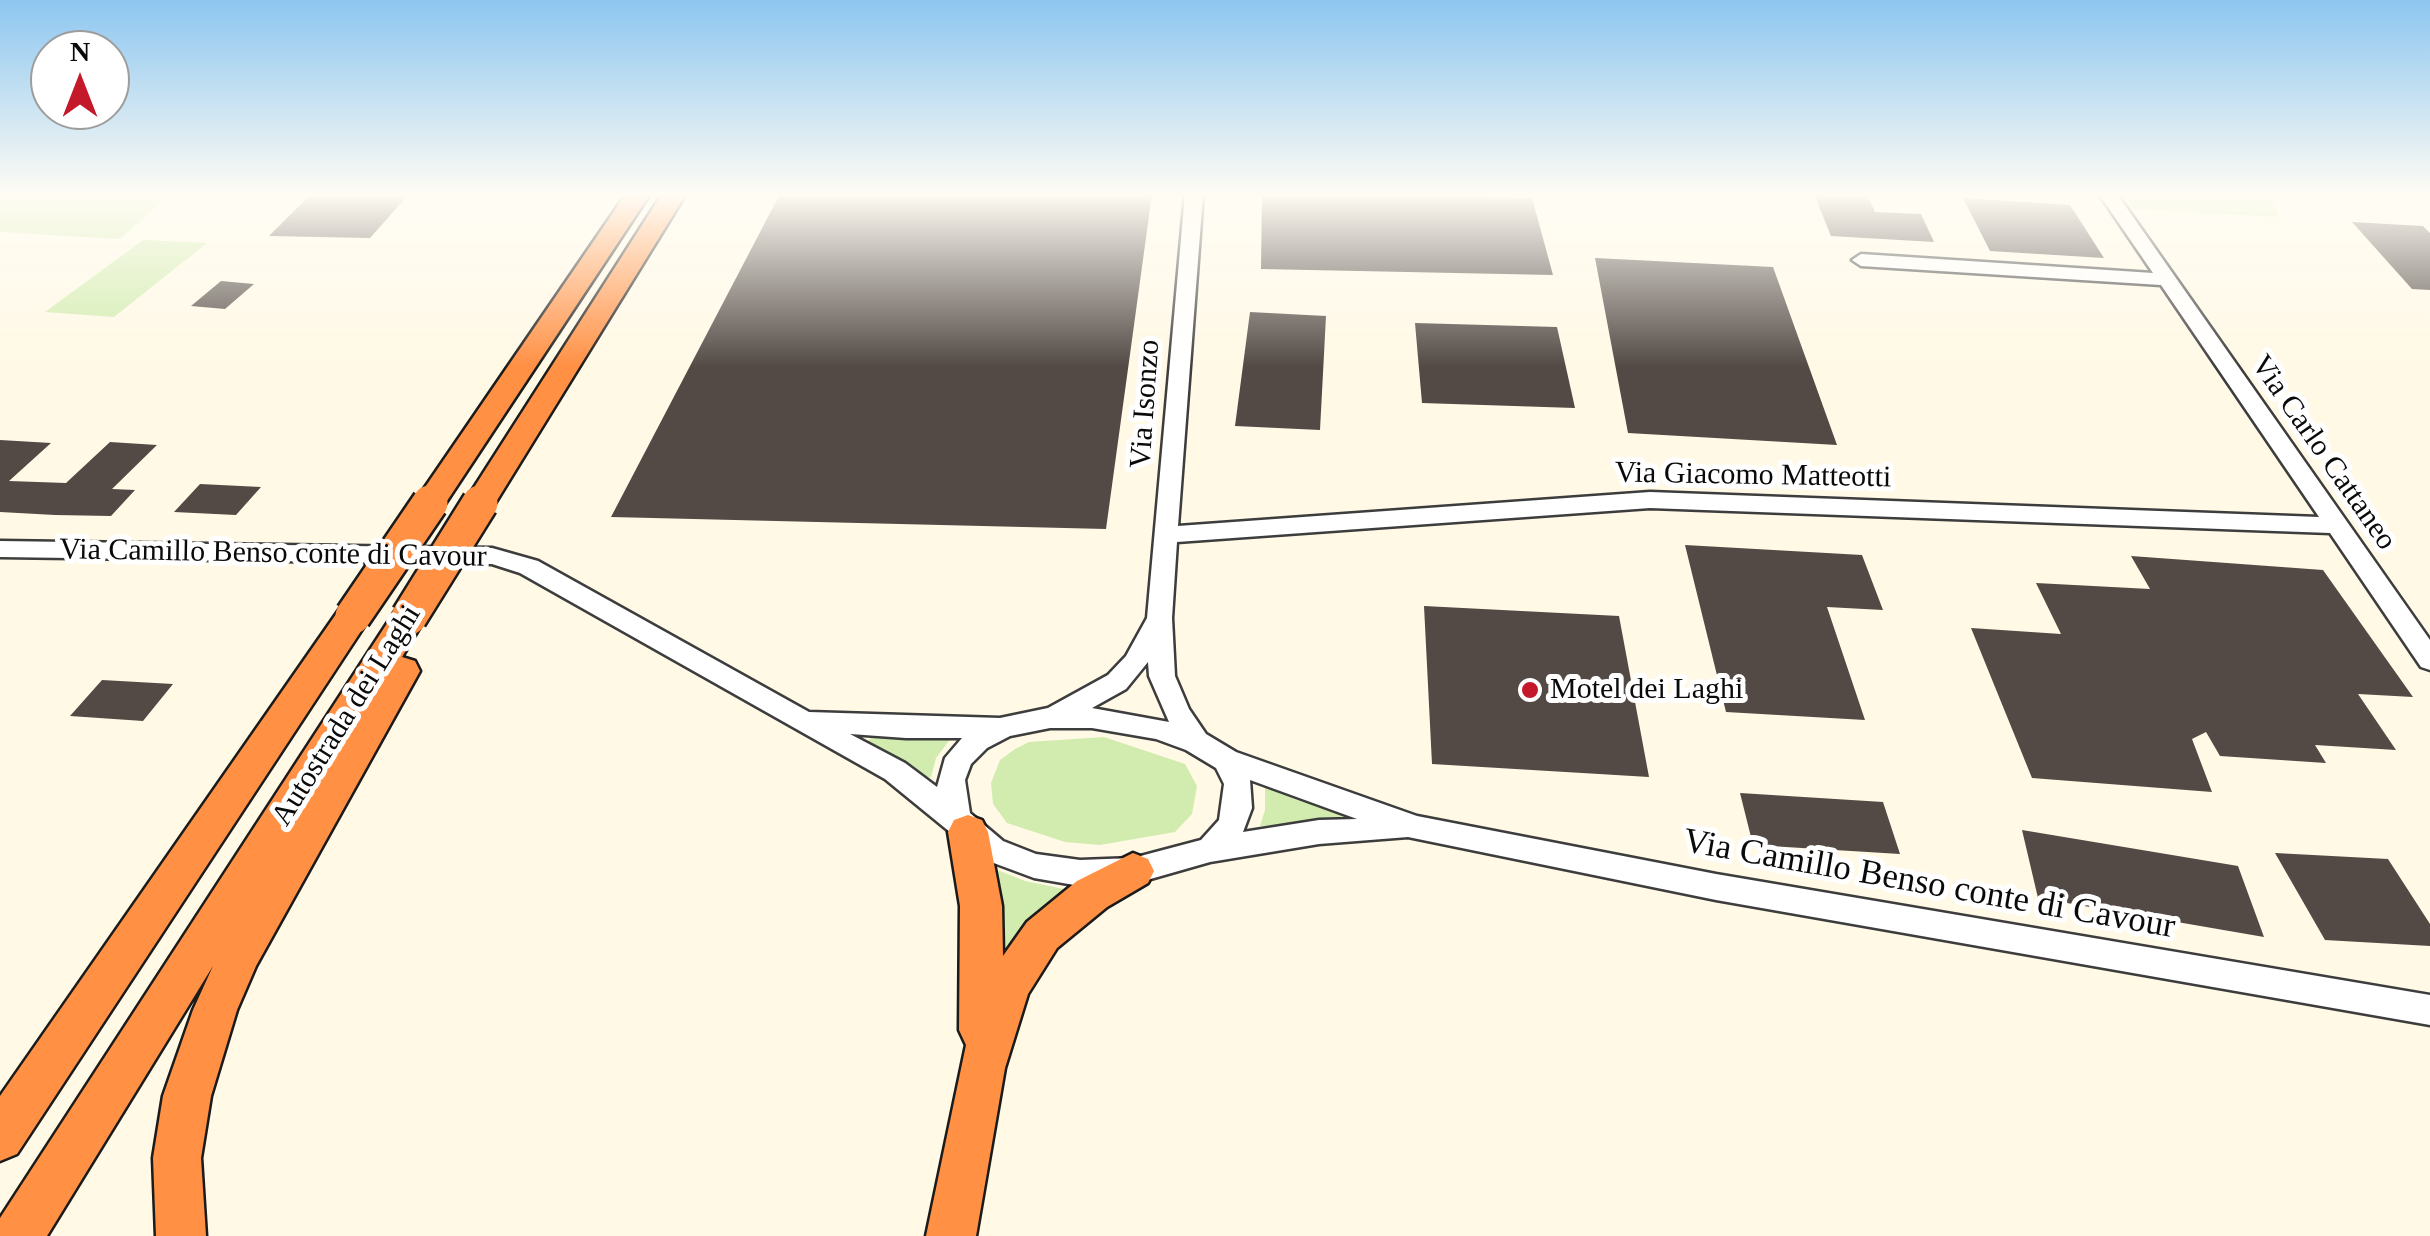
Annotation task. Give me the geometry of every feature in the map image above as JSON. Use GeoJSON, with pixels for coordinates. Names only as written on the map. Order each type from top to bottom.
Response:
{"type":"FeatureCollection","features":[{"type":"Feature","properties":{"kind":"highway","name":"Autostrada dei Laghi"},"geometry":{"type":"LineString","coordinates":[[0,1137],[599,252]]}},
{"type":"Feature","properties":{"kind":"highway"},"geometry":{"type":"LineString","coordinates":[[181,1236],[176,1214],[177,1158],[188,1096],[216,1010],[239,956],[420,618],[625,294],[645,252]]}},
{"type":"Feature","properties":{"kind":"highway","name":"Autostrada dei Laghi"},"geometry":{"type":"LineString","coordinates":[[18,1236],[420,618]]}},
{"type":"Feature","properties":{"kind":"highway"},"geometry":{"type":"LineString","coordinates":[[0,1100],[238,784]]}},
{"type":"Feature","properties":{"kind":"highway"},"geometry":{"type":"LineString","coordinates":[[963,825],[982,906],[982,1068]]}},
{"type":"Feature","properties":{"kind":"highway"},"geometry":{"type":"LineString","coordinates":[[949,1223],[982,1068],[1008,986],[1026,956],[1064,914],[1133,871]]}},
{"type":"Feature","properties":{"kind":"street","name":"Via Isonzo"},"geometry":{"type":"LineString","coordinates":[[1190,252],[1169,535],[1159,618],[1162,676],[1177,713],[1196,742]]}},
{"type":"Feature","properties":{"kind":"street","name":"Via Carlo Cattaneo"},"geometry":{"type":"LineString","coordinates":[[2148,252],[2430,660]]}},
{"type":"Feature","properties":{"kind":"street"},"geometry":{"type":"LineString","coordinates":[[1861,260],[2167,280]]}},
{"type":"Feature","properties":{"kind":"street","name":"Via Giacomo Matteotti"},"geometry":{"type":"LineString","coordinates":[[1169,535],[1650,500],[2337,526]]}},
{"type":"Feature","properties":{"kind":"street","name":"Via Camillo Benso conte di Cavour"},"geometry":{"type":"LineString","coordinates":[[0,549],[492,556],[529,567],[926,791],[993,850],[1034,866],[1080,873],[1133,871],[1210,850],[1320,832],[1416,828]]}},
{"type":"Feature","properties":{"kind":"street","name":"Via Isonzo"},"geometry":{"type":"LineString","coordinates":[[1050,718],[1117,682],[1135,663],[1159,618]]}},
{"type":"Feature","properties":{"kind":"street"},"geometry":{"type":"LineString","coordinates":[[963,825],[951,800],[951,780],[959,758],[977,740],[1005,727],[1050,718],[1128,722],[1196,742]]}},
{"type":"Feature","properties":{"kind":"street","name":"Via Camillo Benso conte di Cavour"},"geometry":{"type":"LineString","coordinates":[[805,720],[906,728],[1005,727]]}},
{"type":"Feature","properties":{"kind":"street","name":"Via Camillo Benso conte di Cavour"},"geometry":{"type":"LineString","coordinates":[[1196,742],[1226,760],[1416,828],[1716,888],[2430,1010]]}},
{"type":"Feature","properties":{"kind":"street"},"geometry":{"type":"LineString","coordinates":[[1210,850],[1231,827],[1238,808],[1238,784],[1226,760]]}},
{"type":"Feature","properties":{"kind":"green space"},"geometry":{"type":"Polygon","coordinates":[[[127,252],[196,252],[114,317],[45,312],[127,252]]]}},
{"type":"Feature","properties":{"kind":"green space"},"geometry":{"type":"Polygon","coordinates":[[[952,737],[936,758],[931,777],[926,778],[868,741],[871,738],[952,737]]]}},
{"type":"Feature","properties":{"kind":"green space"},"geometry":{"type":"Polygon","coordinates":[[[1104,737],[1185,764],[1197,786],[1192,814],[1175,832],[1100,845],[1065,842],[1007,823],[993,804],[991,783],[1000,760],[1015,749],[1029,742],[1104,737]]]}},
{"type":"Feature","properties":{"kind":"green space"},"geometry":{"type":"Polygon","coordinates":[[[1265,786],[1342,813],[1346,819],[1260,826],[1265,786]]]}},
{"type":"Feature","properties":{"kind":"green space"},"geometry":{"type":"Polygon","coordinates":[[[995,869],[1025,881],[1069,890],[1012,952],[1000,950],[992,872],[995,869]]]}},
{"type":"Feature","properties":{"kind":"building"},"geometry":{"type":"Polygon","coordinates":[[[750,252],[1144,252],[1106,529],[611,517],[750,252]]]}},
{"type":"Feature","properties":{"kind":"building"},"geometry":{"type":"Polygon","coordinates":[[[1261,252],[1547,252],[1553,275],[1261,269],[1261,252]]]}},
{"type":"Feature","properties":{"kind":"building"},"geometry":{"type":"Polygon","coordinates":[[[2001,252],[2100,252],[2104,258],[2001,252]]]}},
{"type":"Feature","properties":{"kind":"building"},"geometry":{"type":"Polygon","coordinates":[[[2379,252],[2430,252],[2430,290],[2412,289],[2379,252]]]}},
{"type":"Feature","properties":{"kind":"building"},"geometry":{"type":"Polygon","coordinates":[[[1595,258],[1773,267],[1837,445],[1628,433],[1595,258]]]}},
{"type":"Feature","properties":{"kind":"building"},"geometry":{"type":"Polygon","coordinates":[[[221,281],[254,284],[225,309],[191,306],[221,281]]]}},
{"type":"Feature","properties":{"kind":"building"},"geometry":{"type":"Polygon","coordinates":[[[1250,312],[1326,316],[1320,430],[1235,426],[1250,312]]]}},
{"type":"Feature","properties":{"kind":"building"},"geometry":{"type":"Polygon","coordinates":[[[1415,323],[1557,327],[1575,408],[1422,403],[1415,323]]]}},
{"type":"Feature","properties":{"kind":"building"},"geometry":{"type":"Polygon","coordinates":[[[0,440],[51,443],[9,481],[66,483],[110,442],[157,445],[112,489],[135,490],[111,516],[55,515],[0,512],[0,440]]]}},
{"type":"Feature","properties":{"kind":"building"},"geometry":{"type":"Polygon","coordinates":[[[200,484],[261,487],[236,515],[174,512],[200,484]]]}},
{"type":"Feature","properties":{"kind":"building"},"geometry":{"type":"Polygon","coordinates":[[[1685,545],[1862,555],[1883,610],[1827,607],[1865,720],[1726,712],[1685,545]]]}},
{"type":"Feature","properties":{"kind":"building"},"geometry":{"type":"Polygon","coordinates":[[[2131,556],[2323,570],[2413,697],[2358,694],[2396,750],[2315,745],[2326,763],[2220,756],[2206,732],[2192,739],[2212,792],[2032,778],[1971,628],[2061,634],[2036,583],[2150,589],[2131,556]]]}},
{"type":"Feature","properties":{"kind":"building","name":"Motel dei Laghi"},"geometry":{"type":"Polygon","coordinates":[[[1424,606],[1619,616],[1649,777],[1432,764],[1424,606]]]}},
{"type":"Feature","properties":{"kind":"building"},"geometry":{"type":"Polygon","coordinates":[[[102,680],[173,684],[143,721],[70,716],[102,680]]]}},
{"type":"Feature","properties":{"kind":"building"},"geometry":{"type":"Polygon","coordinates":[[[1740,793],[1883,802],[1900,854],[1753,845],[1740,793]]]}},
{"type":"Feature","properties":{"kind":"building"},"geometry":{"type":"Polygon","coordinates":[[[2022,830],[2238,866],[2264,937],[2038,898],[2022,830]]]}},
{"type":"Feature","properties":{"kind":"building"},"geometry":{"type":"Polygon","coordinates":[[[2275,853],[2388,859],[2430,924],[2430,946],[2325,940],[2275,853]]]}},
{"type":"Feature","properties":{"kind":"place","name":"Motel dei Laghi"},"geometry":{"type":"Point","coordinates":[1530,690]}}]}
